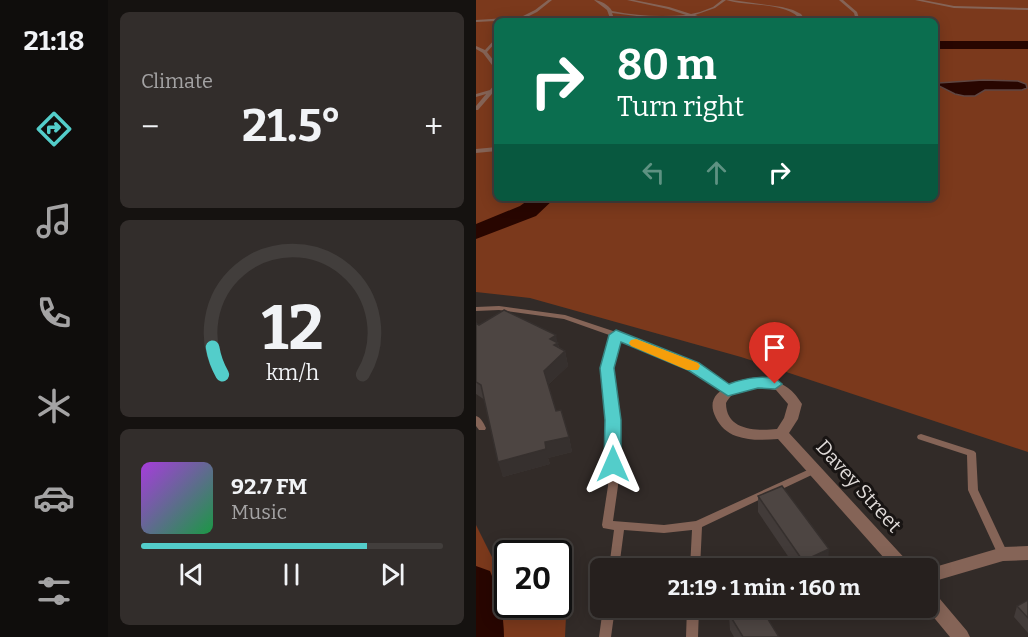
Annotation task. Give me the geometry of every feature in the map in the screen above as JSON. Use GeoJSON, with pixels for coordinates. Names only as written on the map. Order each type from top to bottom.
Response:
{"type":"FeatureCollection","features":[{"type":"Feature","properties":{"kind":"street"},"geometry":{"type":"LineString","coordinates":[[775,384],[788,392],[795,404],[791,419],[781,433],[759,436],[741,432],[725,423],[719,411],[720,400],[728,391],[741,385],[775,384]]}},
{"type":"Feature","properties":{"kind":"street","name":"Davey Street"},"geometry":{"type":"LineString","coordinates":[[781,433],[894,558]]}},
{"type":"Feature","properties":{"kind":"street"},"geometry":{"type":"LineString","coordinates":[[938,573],[1003,554],[1028,553]]}},
{"type":"Feature","properties":{"kind":"street"},"geometry":{"type":"LineString","coordinates":[[938,609],[961,637]]}},
{"type":"Feature","properties":{"kind":"lane"},"geometry":{"type":"LineString","coordinates":[[522,18],[550,0]]}},
{"type":"Feature","properties":{"kind":"lane"},"geometry":{"type":"LineString","coordinates":[[596,0],[602,2],[611,12],[612,18]]}},
{"type":"Feature","properties":{"kind":"lane"},"geometry":{"type":"LineString","coordinates":[[629,0],[701,18]]}},
{"type":"Feature","properties":{"kind":"lane"},"geometry":{"type":"LineString","coordinates":[[611,12],[637,16],[690,14],[709,10],[726,0],[787,9],[803,18]]}},
{"type":"Feature","properties":{"kind":"lane"},"geometry":{"type":"LineString","coordinates":[[841,0],[856,13],[857,18]]}},
{"type":"Feature","properties":{"kind":"lane"},"geometry":{"type":"LineString","coordinates":[[917,0],[954,7],[1028,9]]}},
{"type":"Feature","properties":{"kind":"lane"},"geometry":{"type":"LineString","coordinates":[[476,21],[494,20]]}},
{"type":"Feature","properties":{"kind":"lane"},"geometry":{"type":"LineString","coordinates":[[476,21],[494,24]]}},
{"type":"Feature","properties":{"kind":"lane"},"geometry":{"type":"LineString","coordinates":[[485,52],[494,42]]}},
{"type":"Feature","properties":{"kind":"lane"},"geometry":{"type":"LineString","coordinates":[[476,47],[485,52],[494,64]]}},
{"type":"Feature","properties":{"kind":"lane"},"geometry":{"type":"LineString","coordinates":[[476,109],[494,88]]}},
{"type":"Feature","properties":{"kind":"lane"},"geometry":{"type":"LineString","coordinates":[[476,96],[492,91]]}},
{"type":"Feature","properties":{"kind":"lane"},"geometry":{"type":"LineString","coordinates":[[476,151],[494,149]]}},
{"type":"Feature","properties":{"kind":"lane"},"geometry":{"type":"LineString","coordinates":[[476,309],[498,308],[565,317],[693,367],[728,391]]}},
{"type":"Feature","properties":{"kind":"lane"},"geometry":{"type":"LineString","coordinates":[[616,335],[607,368],[613,420],[613,486],[607,525],[664,529],[697,525],[815,470]]}},
{"type":"Feature","properties":{"kind":"lane"},"geometry":{"type":"LineString","coordinates":[[476,419],[482,428]]}},
{"type":"Feature","properties":{"kind":"lane"},"geometry":{"type":"LineString","coordinates":[[921,437],[971,453],[973,490],[1003,554]]}},
{"type":"Feature","properties":{"kind":"lane"},"geometry":{"type":"LineString","coordinates":[[695,558],[697,525]]}},
{"type":"Feature","properties":{"kind":"lane"},"geometry":{"type":"LineString","coordinates":[[615,558],[620,526]]}},
{"type":"Feature","properties":{"kind":"lane"},"geometry":{"type":"LineString","coordinates":[[605,637],[608,618]]}},
{"type":"Feature","properties":{"kind":"lane"},"geometry":{"type":"LineString","coordinates":[[692,637],[693,618]]}},
{"type":"Feature","properties":{"kind":"shaded area"},"geometry":{"type":"Polygon","coordinates":[[[476,0],[1028,0],[1028,452],[741,357],[530,298],[476,292],[476,0]]]}},
{"type":"Feature","properties":{"kind":"shaded area"},"geometry":{"type":"Polygon","coordinates":[[[983,80],[1018,81],[1026,84],[1027,88],[985,90],[975,96],[964,96],[938,86],[938,83],[983,80]]]}},
{"type":"Feature","properties":{"kind":"shaded area"},"geometry":{"type":"Polygon","coordinates":[[[476,525],[494,561],[494,618],[566,618],[565,637],[476,637],[476,525]]]}},
{"type":"Feature","properties":{"kind":"building"},"geometry":{"type":"Polygon","coordinates":[[[504,310],[556,335],[550,339],[558,343],[554,345],[565,351],[544,371],[556,411],[561,410],[569,437],[545,442],[546,449],[498,462],[481,385],[476,382],[476,323],[479,325],[504,310]]]}},
{"type":"Feature","properties":{"kind":"building"},"geometry":{"type":"Polygon","coordinates":[[[782,486],[829,549],[810,558],[801,558],[758,496],[782,486]]]}},
{"type":"Feature","properties":{"kind":"building"},"geometry":{"type":"Polygon","coordinates":[[[1028,600],[1028,618],[1017,606],[1028,600]]]}},
{"type":"Feature","properties":{"kind":"building"},"geometry":{"type":"Polygon","coordinates":[[[731,618],[767,618],[779,637],[743,637],[731,618]]]}},
{"type":"Feature","properties":{"kind":"waterway"},"geometry":{"type":"LineString","coordinates":[[938,45],[1029,45]]}},
{"type":"Feature","properties":{"kind":"waterway"},"geometry":{"type":"LineString","coordinates":[[476,232],[528,211],[540,201]]}},
{"type":"Feature","properties":{"kind":"waterway"},"geometry":{"type":"LineString","coordinates":[[476,583],[484,620],[484,637]]}},
{"type":"Feature","properties":{"kind":"slow traffic"},"geometry":{"type":"LineString","coordinates":[[636,343],[693,366]]}},
{"type":"Feature","properties":{"kind":"route"},"geometry":{"type":"LineString","coordinates":[[613,464],[613,420],[607,368],[616,335],[693,367],[728,391],[741,385],[775,384]]}}]}
